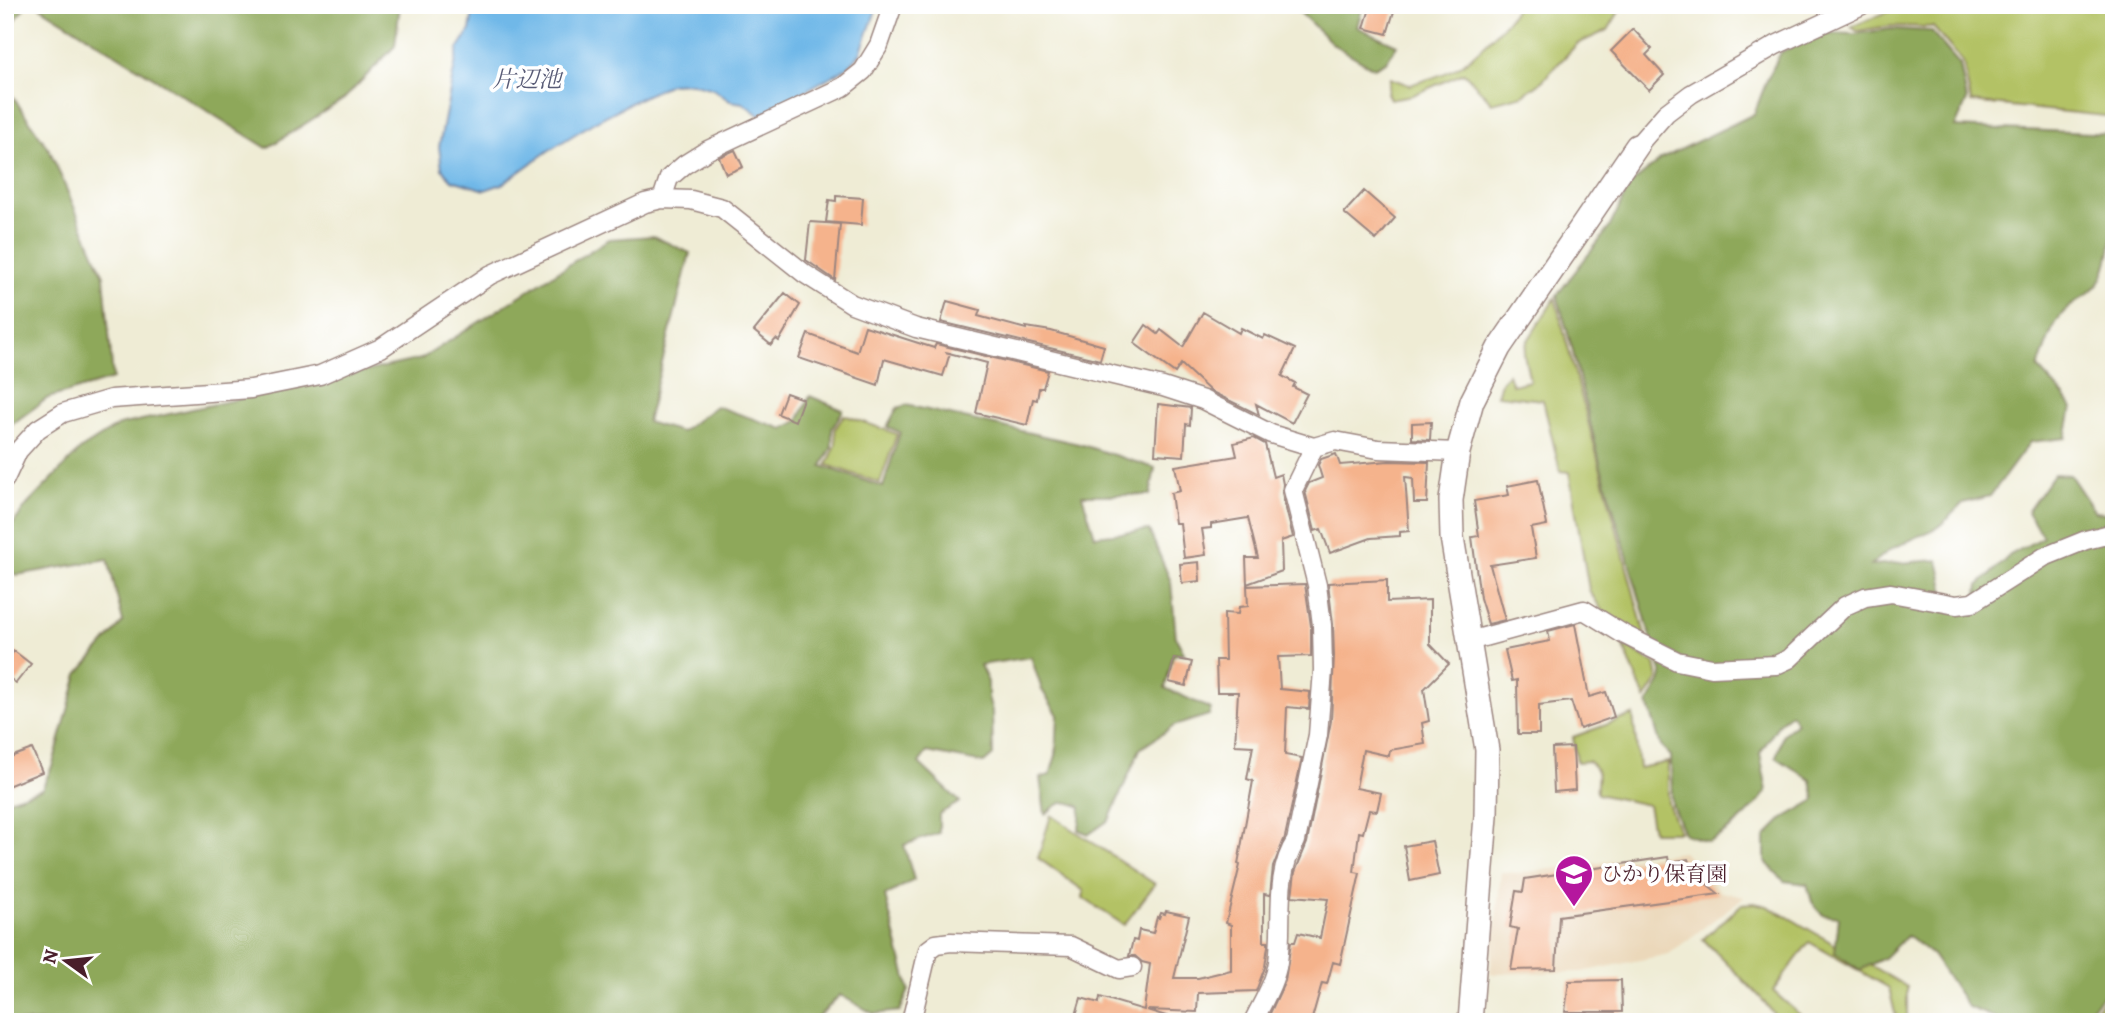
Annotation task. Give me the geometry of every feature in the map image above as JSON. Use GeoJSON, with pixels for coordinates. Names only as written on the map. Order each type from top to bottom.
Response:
{"type":"FeatureCollection","features":[{"type":"Feature","properties":{"kind":"street"},"geometry":{"type":"LineString","coordinates":[[662,199],[668,178],[708,150],[844,87],[863,71],[879,46],[893,5]]}},
{"type":"Feature","properties":{"kind":"street"},"geometry":{"type":"LineString","coordinates":[[1470,1022],[1486,816],[1486,750],[1452,537],[1451,500],[1458,452],[1472,401],[1499,348],[1637,146],[1666,113],[1690,93],[1776,45],[1862,5]]}},
{"type":"Feature","properties":{"kind":"street"},"geometry":{"type":"LineString","coordinates":[[5,479],[19,451],[38,429],[62,413],[111,399],[251,389],[320,375],[381,348],[490,275],[645,203],[662,199],[691,200],[722,208],[805,274],[852,304],[916,328],[1163,387],[1203,400],[1271,434],[1314,447],[1335,440],[1378,449],[1458,452]]}},
{"type":"Feature","properties":{"kind":"street"},"geometry":{"type":"LineString","coordinates":[[1253,1022],[1278,963],[1286,855],[1296,841],[1314,765],[1318,735],[1323,670],[1322,625],[1317,585],[1293,490],[1314,447]]}},
{"type":"Feature","properties":{"kind":"street"},"geometry":{"type":"LineString","coordinates":[[1469,641],[1584,610],[1623,634],[1677,661],[1712,668],[1776,665],[1789,659],[1845,606],[1865,597],[1891,593],[1956,605],[1972,603],[2044,557],[2086,540],[2114,533]]}},
{"type":"Feature","properties":{"kind":"street"},"geometry":{"type":"LineString","coordinates":[[911,1022],[928,950],[936,944],[951,942],[1071,946],[1119,969],[1132,968]]}},
{"type":"Feature","properties":{"kind":"shaded area"},"geometry":{"type":"Polygon","coordinates":[[[1683,852],[1721,892],[1744,897],[1669,954],[1582,972],[1490,974],[1501,872],[1520,873],[1683,852]]]}},
{"type":"Feature","properties":{"kind":"green space"},"geometry":{"type":"Polygon","coordinates":[[[5,5],[26,5],[5,35],[5,5]]]}},
{"type":"Feature","properties":{"kind":"green space"},"geometry":{"type":"Polygon","coordinates":[[[37,5],[400,5],[395,46],[344,99],[267,148],[37,5]]]}},
{"type":"Feature","properties":{"kind":"green space"},"geometry":{"type":"Polygon","coordinates":[[[1292,5],[1363,5],[1357,27],[1397,45],[1386,62],[1374,68],[1334,45],[1292,5]]]}},
{"type":"Feature","properties":{"kind":"green space"},"geometry":{"type":"Polygon","coordinates":[[[1517,5],[1623,5],[1608,30],[1577,44],[1542,81],[1523,95],[1492,103],[1464,73],[1413,95],[1390,99],[1387,93],[1390,78],[1409,85],[1456,68],[1490,40],[1517,5]]]}},
{"type":"Feature","properties":{"kind":"green space"},"geometry":{"type":"Polygon","coordinates":[[[1904,5],[2114,5],[2114,117],[1971,102],[1963,62],[1933,27],[1890,26],[1857,31],[1851,27],[1904,5]]]}},
{"type":"Feature","properties":{"kind":"green space"},"geometry":{"type":"Polygon","coordinates":[[[1891,29],[1931,31],[1960,65],[1967,100],[1955,127],[2114,134],[2113,227],[2107,263],[2098,284],[2067,309],[2058,320],[2038,368],[2072,408],[2066,438],[2030,442],[1990,496],[1963,503],[1939,527],[1891,549],[1871,565],[1938,560],[1944,588],[1939,611],[1975,612],[1979,585],[2010,555],[2043,537],[2027,512],[2054,474],[2070,475],[2095,512],[2114,514],[2114,983],[2086,1013],[2061,1022],[2005,1022],[1968,1007],[1932,955],[1907,935],[1884,958],[1860,970],[1835,953],[1839,917],[1823,915],[1812,902],[1807,884],[1784,881],[1765,861],[1765,837],[1784,818],[1815,800],[1811,780],[1776,757],[1783,734],[1797,723],[1791,714],[1780,722],[1760,753],[1767,791],[1748,814],[1709,842],[1684,834],[1672,805],[1671,756],[1661,746],[1648,703],[1662,675],[1601,467],[1557,295],[1609,228],[1630,185],[1661,159],[1754,114],[1781,52],[1824,33],[1855,34],[1891,29]]]}},
{"type":"Feature","properties":{"kind":"green space"},"geometry":{"type":"Polygon","coordinates":[[[5,85],[50,151],[104,276],[113,379],[48,398],[5,429],[5,85]]]}},
{"type":"Feature","properties":{"kind":"green space"},"geometry":{"type":"Polygon","coordinates":[[[653,236],[690,253],[647,422],[681,432],[716,406],[783,429],[798,421],[810,396],[843,410],[832,429],[832,447],[822,466],[883,487],[900,432],[887,427],[897,408],[906,405],[1079,444],[1155,468],[1150,495],[1082,495],[1095,536],[1149,530],[1171,582],[1176,638],[1184,653],[1173,655],[1165,688],[1211,709],[1209,715],[1174,726],[1140,749],[1109,820],[1089,834],[1079,830],[1081,807],[1062,803],[1045,814],[1040,778],[1050,775],[1056,755],[1058,715],[1042,690],[1031,657],[980,665],[988,682],[993,755],[984,763],[927,752],[919,763],[960,802],[939,814],[939,833],[904,845],[914,880],[885,896],[909,990],[900,1011],[874,1014],[840,995],[813,1022],[5,1022],[5,801],[42,789],[53,764],[78,674],[123,622],[108,559],[17,575],[5,569],[5,535],[27,505],[81,449],[119,425],[421,359],[609,239],[653,236]]]}},
{"type":"Feature","properties":{"kind":"green space"},"geometry":{"type":"Polygon","coordinates":[[[1555,298],[1646,639],[1604,614],[1589,590],[1569,472],[1560,471],[1543,400],[1497,395],[1502,380],[1508,374],[1512,385],[1530,381],[1524,354],[1527,342],[1555,298]]]}},
{"type":"Feature","properties":{"kind":"green space"},"geometry":{"type":"Polygon","coordinates":[[[844,415],[897,434],[880,483],[827,465],[836,445],[835,429],[844,415]]]}},
{"type":"Feature","properties":{"kind":"green space"},"geometry":{"type":"Polygon","coordinates":[[[1623,645],[1655,664],[1658,679],[1645,699],[1623,645]]]}},
{"type":"Feature","properties":{"kind":"green space"},"geometry":{"type":"Polygon","coordinates":[[[1633,715],[1639,768],[1668,762],[1668,803],[1679,832],[1653,832],[1648,805],[1597,794],[1596,769],[1588,761],[1577,762],[1573,737],[1633,715]]]}},
{"type":"Feature","properties":{"kind":"green space"},"geometry":{"type":"Polygon","coordinates":[[[1051,815],[1155,884],[1124,925],[1083,898],[1084,891],[1038,858],[1051,815]]]}},
{"type":"Feature","properties":{"kind":"green space"},"geometry":{"type":"Polygon","coordinates":[[[1742,904],[1767,906],[1788,917],[1907,987],[1907,1022],[1897,1022],[1889,988],[1809,942],[1773,991],[1808,1022],[1780,1022],[1760,997],[1703,939],[1742,904]]]}},
{"type":"Feature","properties":{"kind":"green space"},"geometry":{"type":"Polygon","coordinates":[[[2114,988],[2114,1022],[2073,1022],[2090,1015],[2114,988]]]}},
{"type":"Feature","properties":{"kind":"water","name":"片辺池"},"geometry":{"type":"Polygon","coordinates":[[[474,5],[878,5],[860,54],[848,67],[760,116],[743,103],[730,101],[713,89],[691,83],[670,84],[596,121],[502,184],[485,190],[452,180],[442,169],[439,147],[458,49],[470,30],[474,5]]]}},
{"type":"Feature","properties":{"kind":"building"},"geometry":{"type":"Polygon","coordinates":[[[1371,5],[1395,8],[1387,34],[1364,28],[1371,5]]]}},
{"type":"Feature","properties":{"kind":"building"},"geometry":{"type":"Polygon","coordinates":[[[1633,29],[1652,49],[1646,55],[1664,75],[1649,90],[1611,51],[1633,29]]]}},
{"type":"Feature","properties":{"kind":"building"},"geometry":{"type":"Polygon","coordinates":[[[735,150],[743,167],[726,174],[719,157],[735,150]]]}},
{"type":"Feature","properties":{"kind":"building"},"geometry":{"type":"Polygon","coordinates":[[[1364,191],[1395,218],[1376,240],[1344,213],[1364,191]]]}},
{"type":"Feature","properties":{"kind":"building"},"geometry":{"type":"Polygon","coordinates":[[[836,196],[863,198],[861,225],[826,222],[829,200],[836,201],[836,196]]]}},
{"type":"Feature","properties":{"kind":"building"},"geometry":{"type":"Polygon","coordinates":[[[810,222],[840,224],[835,280],[806,260],[810,222]]]}},
{"type":"Feature","properties":{"kind":"building"},"geometry":{"type":"Polygon","coordinates":[[[785,293],[800,305],[779,341],[776,339],[771,345],[754,331],[785,293]]]}},
{"type":"Feature","properties":{"kind":"building"},"geometry":{"type":"Polygon","coordinates":[[[947,301],[980,310],[978,316],[1026,329],[1051,331],[1104,346],[1100,360],[941,322],[947,301]]]}},
{"type":"Feature","properties":{"kind":"building"},"geometry":{"type":"Polygon","coordinates":[[[1203,312],[1239,333],[1241,328],[1263,339],[1265,335],[1295,349],[1282,376],[1295,383],[1293,387],[1307,394],[1292,423],[1256,404],[1259,415],[1210,391],[1181,364],[1175,373],[1134,343],[1146,325],[1158,334],[1161,330],[1183,347],[1203,312]]]}},
{"type":"Feature","properties":{"kind":"building"},"geometry":{"type":"Polygon","coordinates":[[[865,326],[934,348],[936,344],[1048,371],[1043,388],[1039,388],[1037,400],[1033,399],[1027,425],[976,413],[987,363],[950,353],[943,376],[884,359],[878,385],[799,358],[808,334],[857,352],[865,326]]]}},
{"type":"Feature","properties":{"kind":"building"},"geometry":{"type":"Polygon","coordinates":[[[786,393],[803,399],[795,421],[778,414],[786,393]]]}},
{"type":"Feature","properties":{"kind":"building"},"geometry":{"type":"Polygon","coordinates":[[[1158,404],[1191,408],[1190,425],[1186,424],[1184,456],[1155,454],[1158,404]]]}},
{"type":"Feature","properties":{"kind":"building"},"geometry":{"type":"Polygon","coordinates":[[[1431,422],[1430,440],[1412,439],[1412,423],[1431,422]]]}},
{"type":"Feature","properties":{"kind":"building"},"geometry":{"type":"Polygon","coordinates":[[[1254,438],[1265,444],[1273,477],[1281,474],[1282,493],[1293,537],[1281,541],[1282,571],[1247,584],[1246,558],[1258,558],[1248,518],[1211,524],[1211,528],[1202,529],[1206,555],[1184,558],[1180,523],[1175,523],[1171,493],[1180,491],[1175,466],[1237,456],[1234,443],[1254,438]]]}},
{"type":"Feature","properties":{"kind":"building"},"geometry":{"type":"Polygon","coordinates":[[[1336,454],[1340,465],[1389,461],[1429,462],[1427,503],[1414,503],[1413,478],[1405,477],[1409,531],[1400,532],[1400,536],[1371,538],[1330,553],[1321,529],[1315,531],[1305,491],[1309,483],[1322,478],[1318,465],[1321,459],[1336,454]]]}},
{"type":"Feature","properties":{"kind":"building"},"geometry":{"type":"Polygon","coordinates":[[[1538,480],[1547,525],[1531,528],[1536,558],[1490,565],[1505,620],[1488,624],[1480,598],[1472,537],[1479,536],[1474,501],[1509,495],[1507,486],[1538,480]]]}},
{"type":"Feature","properties":{"kind":"building"},"geometry":{"type":"Polygon","coordinates":[[[1199,562],[1200,581],[1182,583],[1180,564],[1199,562]]]}},
{"type":"Feature","properties":{"kind":"building"},"geometry":{"type":"Polygon","coordinates":[[[1387,580],[1387,602],[1430,600],[1430,644],[1449,664],[1424,689],[1429,721],[1422,723],[1425,744],[1390,750],[1389,756],[1363,750],[1356,788],[1381,793],[1377,811],[1369,810],[1363,833],[1359,832],[1354,872],[1360,873],[1340,964],[1333,962],[1327,984],[1322,983],[1311,1022],[1266,1022],[1285,981],[1291,942],[1295,942],[1298,933],[1320,938],[1328,899],[1292,896],[1295,872],[1307,843],[1331,721],[1334,656],[1328,583],[1387,580]]]}},
{"type":"Feature","properties":{"kind":"building"},"geometry":{"type":"Polygon","coordinates":[[[1305,584],[1311,626],[1311,656],[1278,657],[1280,689],[1310,692],[1309,709],[1287,707],[1285,755],[1302,758],[1285,837],[1273,867],[1270,895],[1264,894],[1264,942],[1268,942],[1268,946],[1265,967],[1256,991],[1198,993],[1197,1012],[1147,1010],[1169,1017],[1168,1022],[1074,1022],[1081,998],[1099,1003],[1100,997],[1144,1010],[1150,964],[1135,956],[1129,956],[1139,930],[1153,933],[1157,917],[1166,911],[1189,916],[1174,978],[1198,978],[1231,970],[1231,925],[1226,923],[1240,865],[1238,864],[1253,781],[1247,779],[1253,746],[1235,745],[1238,692],[1217,692],[1216,660],[1225,660],[1224,613],[1238,614],[1239,607],[1248,606],[1247,586],[1305,584]]]}},
{"type":"Feature","properties":{"kind":"building"},"geometry":{"type":"Polygon","coordinates":[[[1575,624],[1589,697],[1606,692],[1614,717],[1580,729],[1571,701],[1539,705],[1539,734],[1518,734],[1517,680],[1512,681],[1505,650],[1550,641],[1548,631],[1575,624]]]}},
{"type":"Feature","properties":{"kind":"building"},"geometry":{"type":"Polygon","coordinates":[[[14,651],[31,664],[16,683],[5,675],[5,662],[14,651]]]}},
{"type":"Feature","properties":{"kind":"building"},"geometry":{"type":"Polygon","coordinates":[[[1174,658],[1192,662],[1186,686],[1169,682],[1174,658]]]}},
{"type":"Feature","properties":{"kind":"building"},"geometry":{"type":"Polygon","coordinates":[[[1573,747],[1575,790],[1554,792],[1552,748],[1573,747]]]}},
{"type":"Feature","properties":{"kind":"building"},"geometry":{"type":"Polygon","coordinates":[[[32,749],[42,772],[5,787],[5,759],[32,749]]]}},
{"type":"Feature","properties":{"kind":"building"},"geometry":{"type":"Polygon","coordinates":[[[1432,841],[1439,875],[1410,881],[1404,846],[1432,841]]]}},
{"type":"Feature","properties":{"kind":"building"},"geometry":{"type":"Polygon","coordinates":[[[1668,857],[1669,862],[1688,859],[1691,868],[1696,866],[1696,875],[1719,894],[1559,916],[1556,969],[1511,970],[1518,929],[1510,927],[1516,891],[1523,892],[1525,879],[1668,857]]]}},
{"type":"Feature","properties":{"kind":"building"},"geometry":{"type":"Polygon","coordinates":[[[1621,980],[1622,1012],[1565,1012],[1569,981],[1621,980]]]}},
{"type":"Feature","properties":{"kind":"place","name":"ひかり保育園"},"geometry":{"type":"Point","coordinates":[1574,908]}}]}
